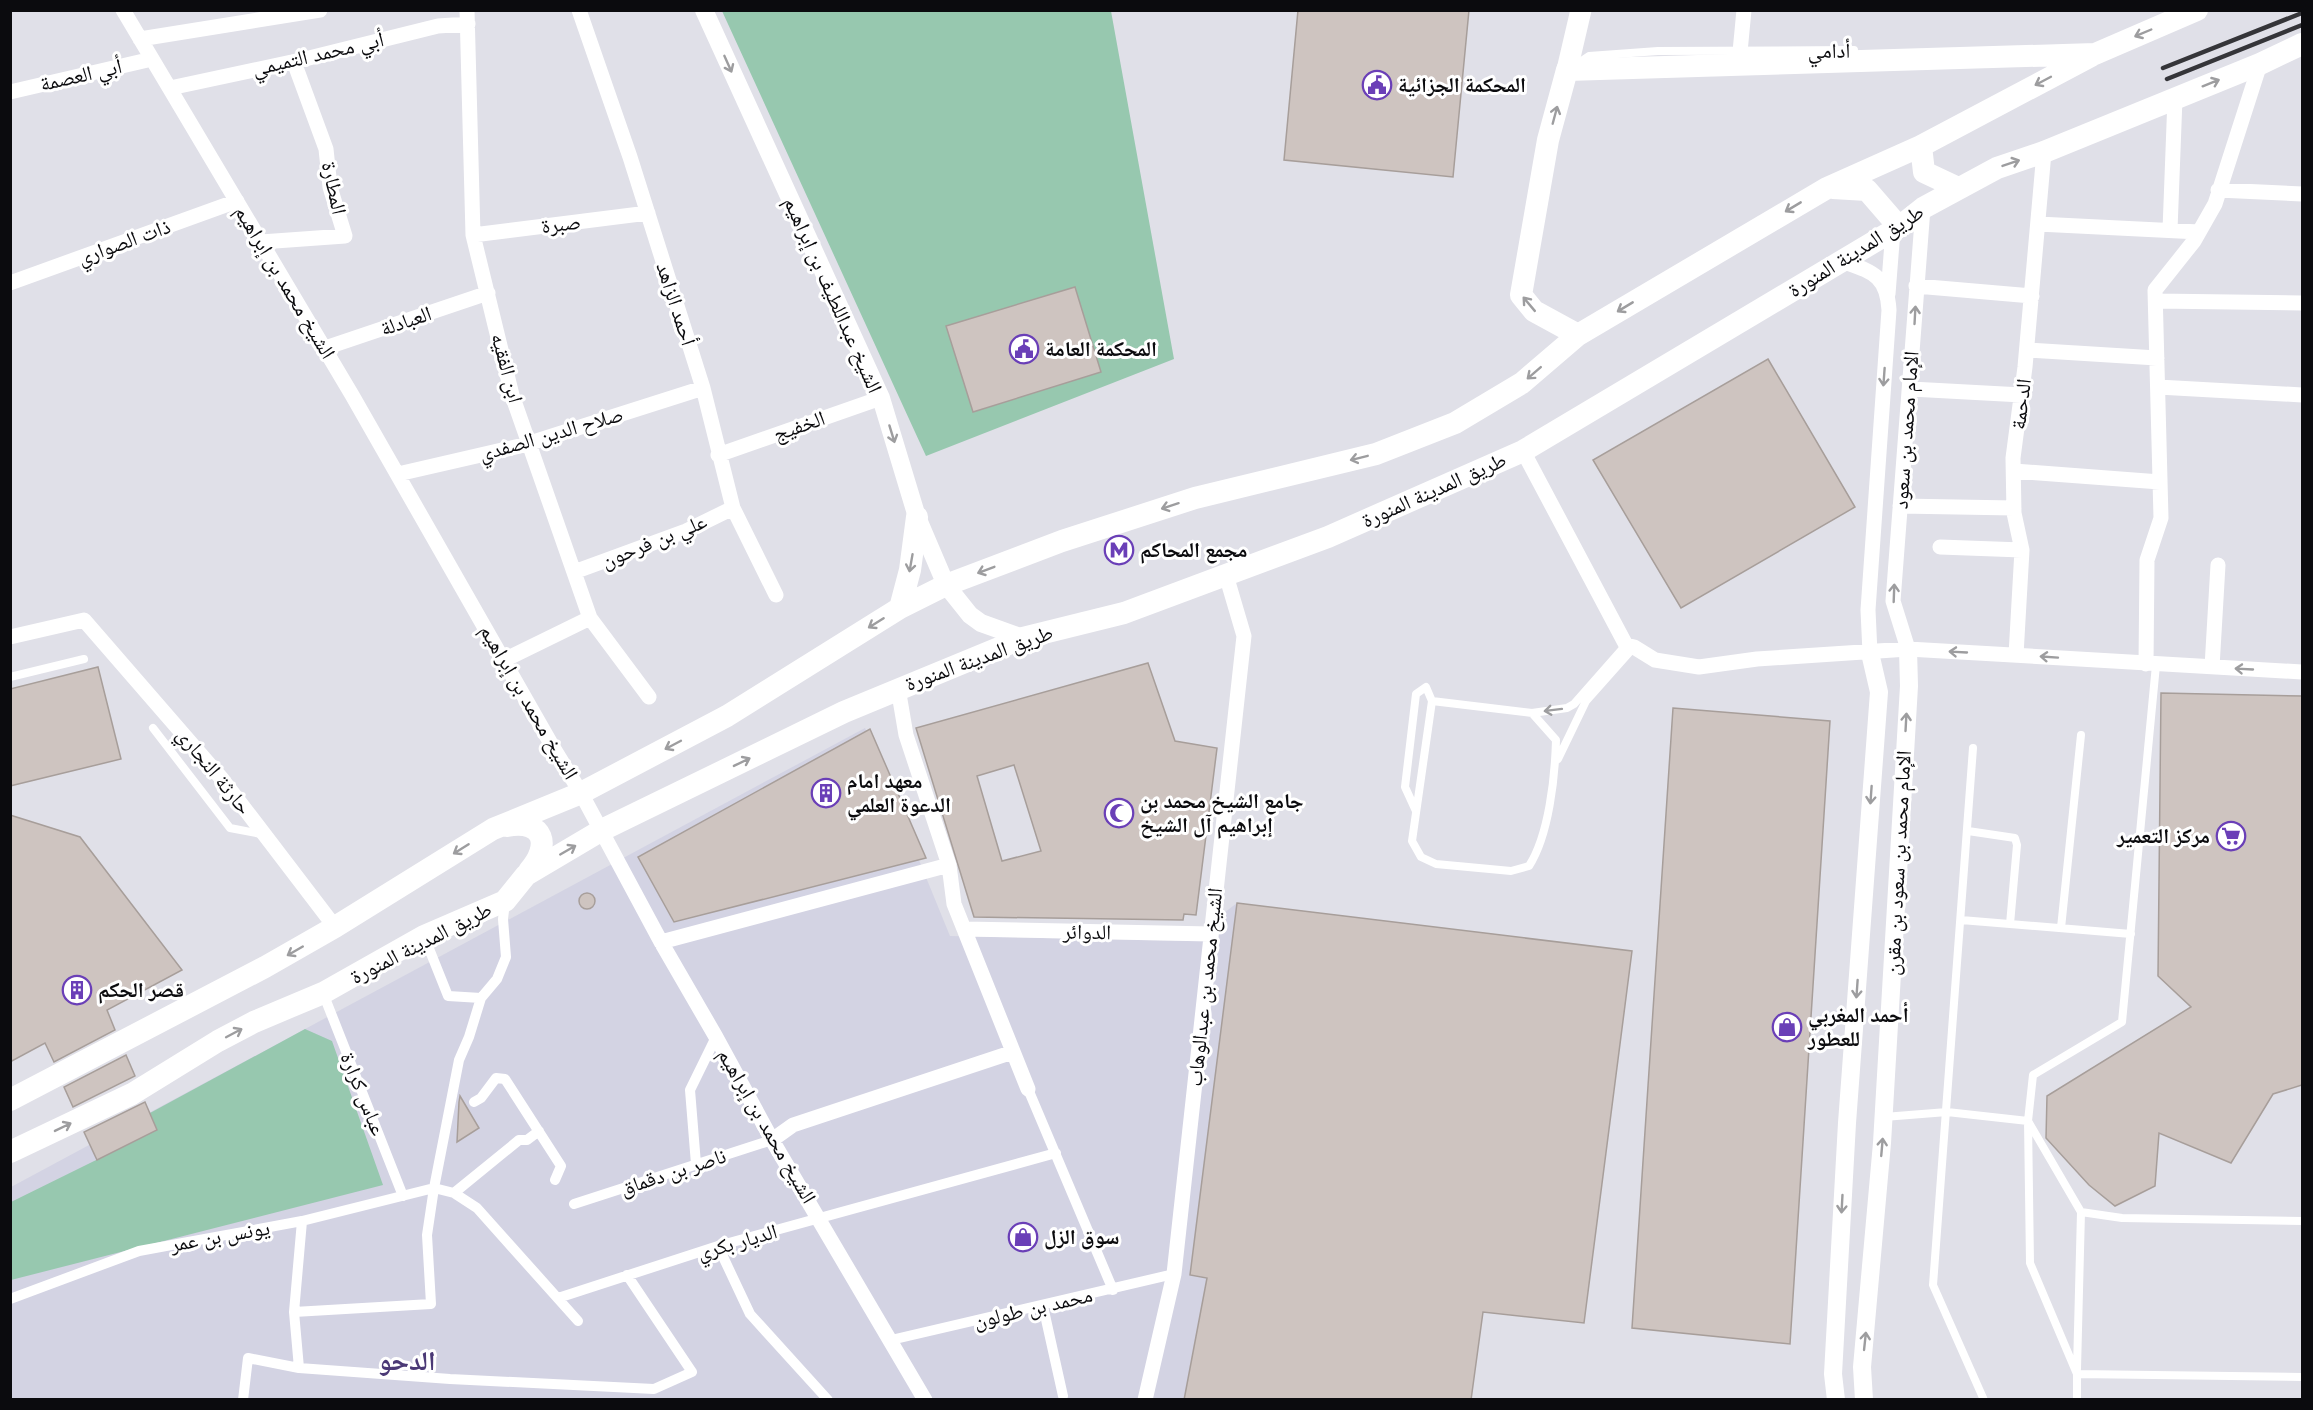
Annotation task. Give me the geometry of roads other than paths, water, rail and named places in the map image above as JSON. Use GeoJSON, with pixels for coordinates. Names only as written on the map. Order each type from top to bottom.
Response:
{"type":"FeatureCollection","features":[{"type":"Feature","properties":{"kind":"main road"},"geometry":{"type":"LineString","coordinates":[[1578,335],[1534,311],[1521,295],[1548,140],[1581,10]]}},
{"type":"Feature","properties":{"kind":"main road"},"geometry":{"type":"LineString","coordinates":[[10,1100],[198,1005],[335,927],[493,829],[581,793],[728,716],[900,608],[946,585],[1062,541],[1195,498],[1376,454],[1455,423],[1522,383],[1578,335],[1827,188],[1921,146],[2095,54],[2197,10]]}},
{"type":"Feature","properties":{"kind":"main road","name":"طريق المدينة المنورة"},"geometry":{"type":"LineString","coordinates":[[10,1152],[132,1094],[254,1022],[323,993],[424,936],[505,901],[526,875],[602,830],[898,688],[1023,638],[1124,613],[1328,537],[1523,451],[1842,261],[1958,188],[1997,168],[2043,152],[2260,64],[2302,44]]}},
{"type":"Feature","properties":{"kind":"main road"},"geometry":{"type":"LineString","coordinates":[[1567,70],[2095,54]]}},
{"type":"Feature","properties":{"kind":"main road","name":"طريق المدينة المنورة"},"geometry":{"type":"LineString","coordinates":[[1921,146],[1924,172],[1958,188]]}},
{"type":"Feature","properties":{"kind":"main road"},"geometry":{"type":"LineString","coordinates":[[1827,188],[1867,190],[1896,228]]}},
{"type":"Feature","properties":{"kind":"main road"},"geometry":{"type":"LineString","coordinates":[[900,608],[910,570],[916,517]]}},
{"type":"Feature","properties":{"kind":"main road"},"geometry":{"type":"LineString","coordinates":[[493,829],[523,823],[537,831],[543,845],[542,853],[526,875]]}},
{"type":"Feature","properties":{"kind":"street","name":"الشيخ محمد بن إبراهيم"},"geometry":{"type":"LineString","coordinates":[[123,10],[398,474],[602,830],[661,942],[772,1140],[925,1400]]}},
{"type":"Feature","properties":{"kind":"street","name":"أبي العصمة"},"geometry":{"type":"LineString","coordinates":[[140,39],[320,10]]}},
{"type":"Feature","properties":{"kind":"street","name":"أحمد الزاهد"},"geometry":{"type":"LineString","coordinates":[[579,10],[648,213],[703,388],[733,508],[776,595]]}},
{"type":"Feature","properties":{"kind":"street","name":"الشيخ عبداللطيف بن إبراهيم"},"geometry":{"type":"LineString","coordinates":[[704,10],[881,398],[916,517],[946,585],[970,615],[981,623],[1023,638]]}},
{"type":"Feature","properties":{"kind":"street"},"geometry":{"type":"LineString","coordinates":[[1740,52],[1744,10]]}},
{"type":"Feature","properties":{"kind":"street","name":"أبي محمد التميمي"},"geometry":{"type":"LineString","coordinates":[[170,88],[294,62],[468,17]]}},
{"type":"Feature","properties":{"kind":"street","name":"ابن الفقيه"},"geometry":{"type":"LineString","coordinates":[[468,17],[473,235],[512,395],[590,618],[649,697]]}},
{"type":"Feature","properties":{"kind":"street","name":"أبي العصمة"},"geometry":{"type":"LineString","coordinates":[[10,92],[152,59]]}},
{"type":"Feature","properties":{"kind":"street","name":"المطارة"},"geometry":{"type":"LineString","coordinates":[[261,242],[345,236],[330,187],[326,149],[294,62]]}},
{"type":"Feature","properties":{"kind":"street"},"geometry":{"type":"LineString","coordinates":[[2151,664],[2147,560],[2161,518],[2155,290],[2199,232],[2215,204],[2260,64]]}},
{"type":"Feature","properties":{"kind":"street"},"geometry":{"type":"LineString","coordinates":[[2170,230],[2175,98]]}},
{"type":"Feature","properties":{"kind":"street","name":"الدحمة"},"geometry":{"type":"LineString","coordinates":[[2016,655],[2022,550],[2014,508],[2014,471],[2032,296],[2043,152]]}},
{"type":"Feature","properties":{"kind":"street"},"geometry":{"type":"LineString","coordinates":[[2218,190],[2302,194]]}},
{"type":"Feature","properties":{"kind":"street","name":"ذات الصواري"},"geometry":{"type":"LineString","coordinates":[[10,283],[237,201]]}},
{"type":"Feature","properties":{"kind":"street","name":"الإمام محمد بن سعود"},"geometry":{"type":"LineString","coordinates":[[1908,649],[1893,601],[1911,389],[1916,286],[1923,208]]}},
{"type":"Feature","properties":{"kind":"street","name":"صبرة"},"geometry":{"type":"LineString","coordinates":[[473,235],[648,213]]}},
{"type":"Feature","properties":{"kind":"street"},"geometry":{"type":"LineString","coordinates":[[2038,224],[2199,232]]}},
{"type":"Feature","properties":{"kind":"street","name":"الإمام محمد بن سعود"},"geometry":{"type":"LineString","coordinates":[[1870,653],[1868,610],[1889,310],[1888,294],[1896,228]]}},
{"type":"Feature","properties":{"kind":"street"},"geometry":{"type":"LineString","coordinates":[[1842,261],[1876,274],[1888,294]]}},
{"type":"Feature","properties":{"kind":"street"},"geometry":{"type":"LineString","coordinates":[[1916,286],[2032,296]]}},
{"type":"Feature","properties":{"kind":"street","name":"العبادلة"},"geometry":{"type":"LineString","coordinates":[[325,348],[488,293]]}},
{"type":"Feature","properties":{"kind":"street"},"geometry":{"type":"LineString","coordinates":[[2156,301],[2302,303]]}},
{"type":"Feature","properties":{"kind":"street"},"geometry":{"type":"LineString","coordinates":[[2027,350],[2157,358]]}},
{"type":"Feature","properties":{"kind":"street"},"geometry":{"type":"LineString","coordinates":[[2158,387],[2302,395]]}},
{"type":"Feature","properties":{"kind":"street","name":"صلاح الدين الصفدي"},"geometry":{"type":"LineString","coordinates":[[398,474],[529,444],[703,388]]}},
{"type":"Feature","properties":{"kind":"street"},"geometry":{"type":"LineString","coordinates":[[1911,389],[2022,395]]}},
{"type":"Feature","properties":{"kind":"street","name":"الخفيج"},"geometry":{"type":"LineString","coordinates":[[718,455],[881,398]]}},
{"type":"Feature","properties":{"kind":"street"},"geometry":{"type":"LineString","coordinates":[[1523,451],[1630,646],[1655,660],[1699,667],[1757,659],[1908,649],[2302,672]]}},
{"type":"Feature","properties":{"kind":"street"},"geometry":{"type":"LineString","coordinates":[[2014,471],[2160,482]]}},
{"type":"Feature","properties":{"kind":"street"},"geometry":{"type":"LineString","coordinates":[[1900,506],[2014,508]]}},
{"type":"Feature","properties":{"kind":"street","name":"علي بن فرحون"},"geometry":{"type":"LineString","coordinates":[[574,572],[686,531],[733,508]]}},
{"type":"Feature","properties":{"kind":"street"},"geometry":{"type":"LineString","coordinates":[[1940,547],[2022,550]]}},
{"type":"Feature","properties":{"kind":"street"},"geometry":{"type":"LineString","coordinates":[[2212,668],[2218,565]]}},
{"type":"Feature","properties":{"kind":"street","name":"الشيخ محمد بن عبدالوهاب"},"geometry":{"type":"LineString","coordinates":[[1145,1400],[1174,1274],[1244,636],[1226,575]]}},
{"type":"Feature","properties":{"kind":"street"},"geometry":{"type":"LineString","coordinates":[[504,660],[590,618]]}},
{"type":"Feature","properties":{"kind":"street","name":"حارثة النجاري"},"geometry":{"type":"LineString","coordinates":[[10,637],[84,620],[190,740],[335,927]]}},
{"type":"Feature","properties":{"kind":"street","name":"الإمام محمد بن سعود بن مقرن"},"geometry":{"type":"LineString","coordinates":[[1864,1400],[1862,1367],[1884,1117],[1908,698],[1908,649]]}},
{"type":"Feature","properties":{"kind":"street","name":"الإمام محمد بن سعود بن مقرن"},"geometry":{"type":"LineString","coordinates":[[1836,1400],[1833,1374],[1847,1123],[1879,692],[1870,653]]}},
{"type":"Feature","properties":{"kind":"street"},"geometry":{"type":"LineString","coordinates":[[898,688],[906,735],[949,865],[954,904],[1028,1089],[1113,1290]]}},
{"type":"Feature","properties":{"kind":"street"},"geometry":{"type":"LineString","coordinates":[[661,942],[949,865]]}},
{"type":"Feature","properties":{"kind":"street"},"geometry":{"type":"LineString","coordinates":[[294,1312],[431,1304],[427,1235],[435,1188],[459,1060],[481,998],[497,979],[506,957],[503,919],[505,901]]}},
{"type":"Feature","properties":{"kind":"street","name":"الدوائر"},"geometry":{"type":"LineString","coordinates":[[964,929],[1211,934]]}},
{"type":"Feature","properties":{"kind":"street"},"geometry":{"type":"LineString","coordinates":[[424,936],[448,996],[481,998]]}},
{"type":"Feature","properties":{"kind":"street","name":"عباس كرارة"},"geometry":{"type":"LineString","coordinates":[[323,993],[404,1196]]}},
{"type":"Feature","properties":{"kind":"street"},"geometry":{"type":"LineString","coordinates":[[696,1164],[690,1090],[716,1037]]}},
{"type":"Feature","properties":{"kind":"street"},"geometry":{"type":"LineString","coordinates":[[772,1140],[793,1125],[1013,1052]]}},
{"type":"Feature","properties":{"kind":"street"},"geometry":{"type":"LineString","coordinates":[[474,1102],[482,1098],[496,1078],[501,1077],[561,1166],[555,1180]]}},
{"type":"Feature","properties":{"kind":"street"},"geometry":{"type":"LineString","coordinates":[[454,1193],[519,1140],[527,1140],[539,1131]]}},
{"type":"Feature","properties":{"kind":"street","name":"ناصر بن دقماق"},"geometry":{"type":"LineString","coordinates":[[574,1204],[772,1140]]}},
{"type":"Feature","properties":{"kind":"street","name":"الديار بكري"},"geometry":{"type":"LineString","coordinates":[[558,1298],[718,1246],[1056,1153]]}},
{"type":"Feature","properties":{"kind":"street"},"geometry":{"type":"LineString","coordinates":[[435,1188],[454,1193],[477,1208],[578,1321]]}},
{"type":"Feature","properties":{"kind":"street","name":"يونس بن عمر"},"geometry":{"type":"LineString","coordinates":[[10,1299],[139,1251],[302,1221],[435,1188]]}},
{"type":"Feature","properties":{"kind":"street"},"geometry":{"type":"LineString","coordinates":[[299,1368],[294,1312],[302,1221]]}},
{"type":"Feature","properties":{"kind":"street"},"geometry":{"type":"LineString","coordinates":[[718,1246],[750,1314],[828,1400]]}},
{"type":"Feature","properties":{"kind":"street","name":"محمد بن طولون"},"geometry":{"type":"LineString","coordinates":[[891,1340],[1174,1274]]}},
{"type":"Feature","properties":{"kind":"street"},"geometry":{"type":"LineString","coordinates":[[243,1400],[248,1358],[299,1368],[450,1380],[654,1389],[692,1372],[627,1275]]}},
{"type":"Feature","properties":{"kind":"street"},"geometry":{"type":"LineString","coordinates":[[1043,1306],[1063,1396]]}},
{"type":"Feature","properties":{"kind":"lane"},"geometry":{"type":"LineString","coordinates":[[1952,49],[2095,54]]}},
{"type":"Feature","properties":{"kind":"lane","name":"أدامي"},"geometry":{"type":"LineString","coordinates":[[1567,70],[1589,56],[1658,51],[1869,50]]}},
{"type":"Feature","properties":{"kind":"lane"},"geometry":{"type":"LineString","coordinates":[[1431,701],[1532,713],[1567,708],[1574,704],[1630,646]]}},
{"type":"Feature","properties":{"kind":"lane"},"geometry":{"type":"LineString","coordinates":[[1556,763],[1586,701],[1630,646]]}},
{"type":"Feature","properties":{"kind":"lane"},"geometry":{"type":"LineString","coordinates":[[10,677],[84,659]]}},
{"type":"Feature","properties":{"kind":"lane"},"geometry":{"type":"LineString","coordinates":[[2077,1374],[2030,1263],[2028,1121],[2033,1076],[2122,1022],[2131,934],[2151,664]]}},
{"type":"Feature","properties":{"kind":"lane"},"geometry":{"type":"LineString","coordinates":[[1416,810],[1405,787],[1416,694],[1426,687],[1431,701],[1412,841],[1421,857],[1436,864],[1511,871],[1529,866],[1539,849],[1556,763],[1556,740],[1532,713]]}},
{"type":"Feature","properties":{"kind":"lane"},"geometry":{"type":"LineString","coordinates":[[153,728],[230,828],[265,834]]}},
{"type":"Feature","properties":{"kind":"lane"},"geometry":{"type":"LineString","coordinates":[[2061,928],[2080,735]]}},
{"type":"Feature","properties":{"kind":"lane"},"geometry":{"type":"LineString","coordinates":[[1973,748],[1933,1285],[1984,1400]]}},
{"type":"Feature","properties":{"kind":"lane"},"geometry":{"type":"LineString","coordinates":[[1968,831],[2014,838],[2018,845],[2010,924]]}},
{"type":"Feature","properties":{"kind":"lane"},"geometry":{"type":"LineString","coordinates":[[1961,920],[2131,934]]}},
{"type":"Feature","properties":{"kind":"lane"},"geometry":{"type":"LineString","coordinates":[[1884,1117],[1947,1112],[2028,1121]]}},
{"type":"Feature","properties":{"kind":"lane"},"geometry":{"type":"LineString","coordinates":[[2028,1121],[2081,1212],[2078,1400]]}},
{"type":"Feature","properties":{"kind":"lane"},"geometry":{"type":"LineString","coordinates":[[2081,1212],[2122,1218],[2302,1221]]}},
{"type":"Feature","properties":{"kind":"lane"},"geometry":{"type":"LineString","coordinates":[[2077,1374],[2302,1377]]}},
{"type":"Feature","properties":{"kind":"railway"},"geometry":{"type":"LineString","coordinates":[[2163,68],[2302,13]]}},
{"type":"Feature","properties":{"kind":"railway"},"geometry":{"type":"LineString","coordinates":[[2167,79],[2302,25]]}},
{"type":"Feature","properties":{"kind":"place","name":"المحكمة الجزائية"},"geometry":{"type":"Point","coordinates":[1377,85]}},
{"type":"Feature","properties":{"kind":"place","name":"المحكمة العامة"},"geometry":{"type":"Point","coordinates":[1024,349]}},
{"type":"Feature","properties":{"kind":"place","name":"مجمع المحاكم"},"geometry":{"type":"Point","coordinates":[1119,550]}},
{"type":"Feature","properties":{"kind":"place","name":"معهد امام الدعوة العلمي"},"geometry":{"type":"Point","coordinates":[826,793]}},
{"type":"Feature","properties":{"kind":"place","name":"جامع الشيخ محمد بن إبراهيم آل الشيخ"},"geometry":{"type":"Point","coordinates":[1119,813]}},
{"type":"Feature","properties":{"kind":"place","name":"مركز التعمير"},"geometry":{"type":"Point","coordinates":[2231,836]}},
{"type":"Feature","properties":{"kind":"place","name":"قصر الحكم"},"geometry":{"type":"Point","coordinates":[77,990]}},
{"type":"Feature","properties":{"kind":"place","name":"أحمد المغربي للعطور"},"geometry":{"type":"Point","coordinates":[1787,1027]}},
{"type":"Feature","properties":{"kind":"place","name":"سوق الزل"},"geometry":{"type":"Point","coordinates":[1023,1237]}},
{"type":"Feature","properties":{"kind":"district","name":"الدحو"},"geometry":{"type":"Point","coordinates":[407,1361]}}]}
